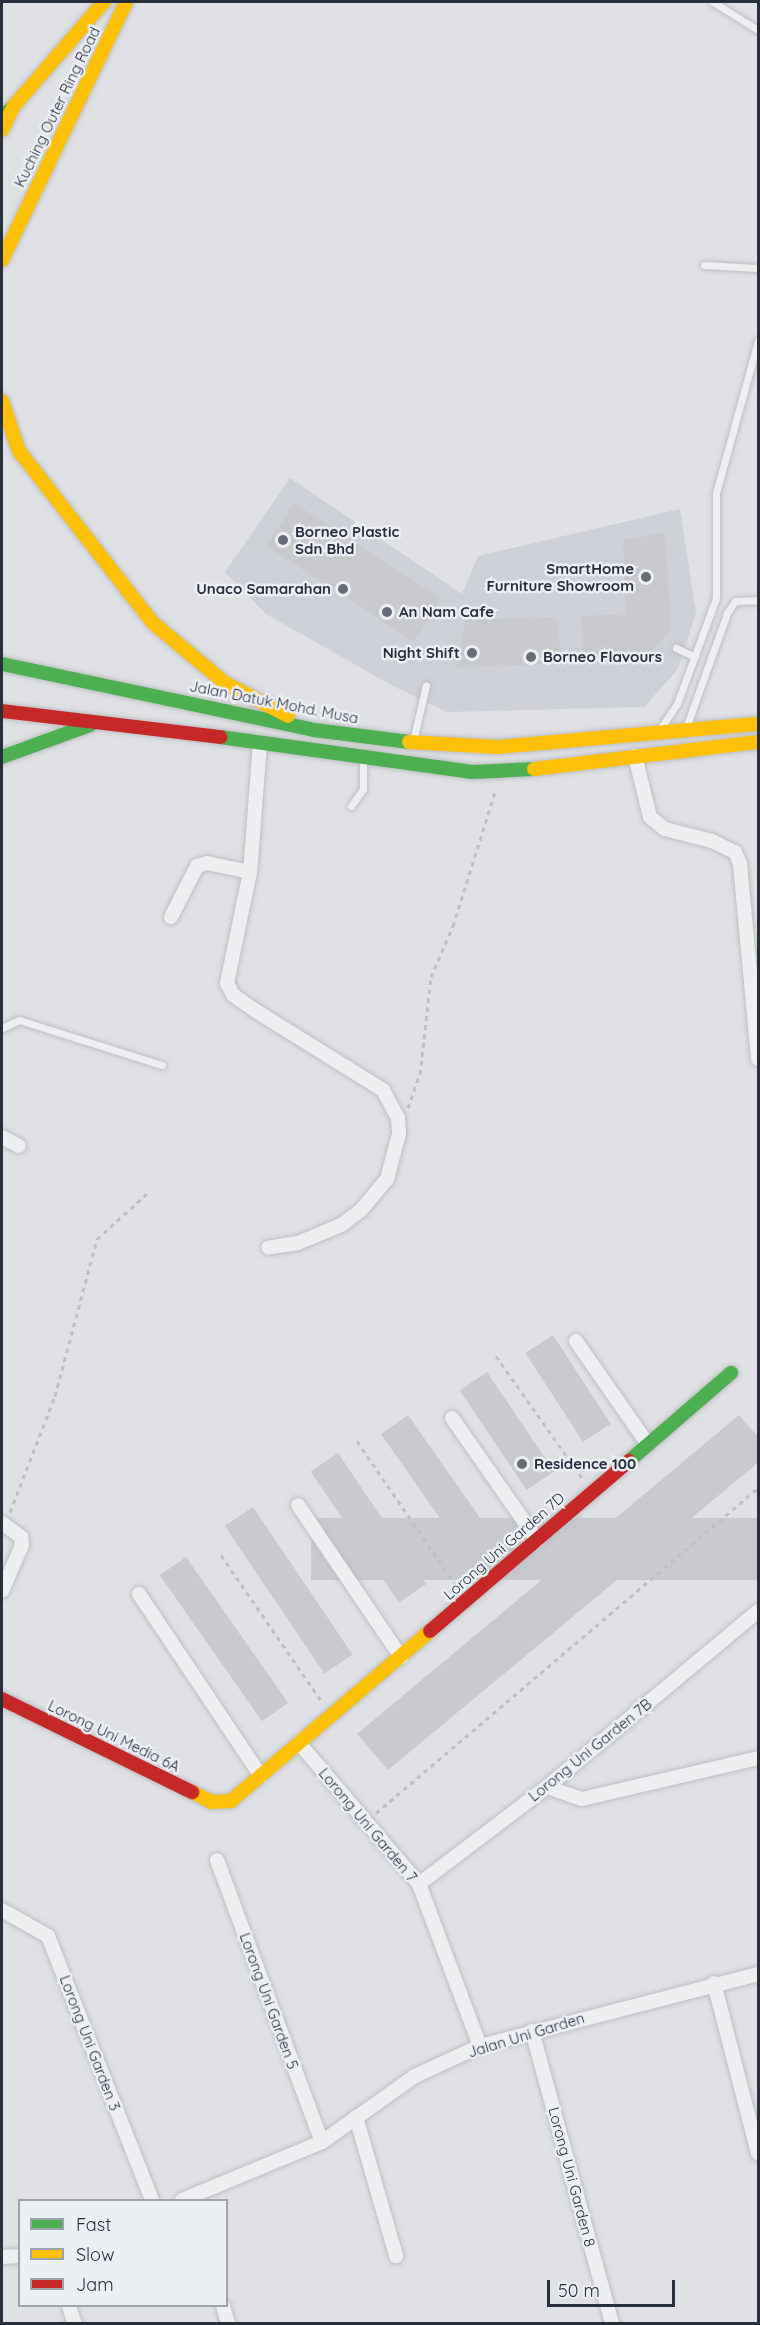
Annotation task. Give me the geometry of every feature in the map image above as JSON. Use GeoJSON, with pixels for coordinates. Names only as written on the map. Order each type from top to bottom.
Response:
{"type":"FeatureCollection","features":[{"type":"Feature","properties":{"kind":"main road","name":"Kuching Outer Ring Road"},"geometry":{"type":"LineString","coordinates":[[2,130],[13,107],[104,2]]}},
{"type":"Feature","properties":{"kind":"main road","name":"Kuching Outer Ring Road"},"geometry":{"type":"LineString","coordinates":[[2,260],[126,2]]}},
{"type":"Feature","properties":{"kind":"main road"},"geometry":{"type":"LineString","coordinates":[[2,117],[13,107]]}},
{"type":"Feature","properties":{"kind":"main road"},"geometry":{"type":"LineString","coordinates":[[2,401],[19,451],[153,623],[225,683],[314,730]]}},
{"type":"Feature","properties":{"kind":"main road","name":"Jalan Datuk Mohd. Musa"},"geometry":{"type":"LineString","coordinates":[[2,663],[314,730],[412,742],[498,747],[655,736],[759,724]]}},
{"type":"Feature","properties":{"kind":"main road"},"geometry":{"type":"LineString","coordinates":[[2,711],[92,724],[260,742],[502,773],[759,742]]}},
{"type":"Feature","properties":{"kind":"main road"},"geometry":{"type":"LineString","coordinates":[[2,758],[92,724]]}},
{"type":"Feature","properties":{"kind":"main road","name":"Lorong Uni Garden 7D"},"geometry":{"type":"LineString","coordinates":[[212,1802],[231,1801],[731,1373]]}},
{"type":"Feature","properties":{"kind":"main road","name":"Lorong Uni Media 6A"},"geometry":{"type":"LineString","coordinates":[[2,1699],[212,1802]]}},
{"type":"Feature","properties":{"kind":"street"},"geometry":{"type":"LineString","coordinates":[[260,742],[250,872],[226,983],[233,995],[256,1011],[383,1090],[398,1118],[399,1134],[387,1179],[361,1210],[341,1225],[298,1243],[268,1248]]}},
{"type":"Feature","properties":{"kind":"street"},"geometry":{"type":"LineString","coordinates":[[635,756],[650,817],[665,829],[712,841],[735,852],[740,864],[759,1059]]}},
{"type":"Feature","properties":{"kind":"street"},"geometry":{"type":"LineString","coordinates":[[171,917],[197,866],[207,863],[250,872]]}},
{"type":"Feature","properties":{"kind":"street"},"geometry":{"type":"LineString","coordinates":[[2,1137],[19,1146]]}},
{"type":"Feature","properties":{"kind":"street"},"geometry":{"type":"LineString","coordinates":[[576,1341],[647,1443]]}},
{"type":"Feature","properties":{"kind":"street"},"geometry":{"type":"LineString","coordinates":[[452,1418],[537,1540]]}},
{"type":"Feature","properties":{"kind":"street"},"geometry":{"type":"LineString","coordinates":[[298,1505],[401,1657]]}},
{"type":"Feature","properties":{"kind":"street"},"geometry":{"type":"LineString","coordinates":[[2,1591],[22,1545],[21,1537],[3,1524]]}},
{"type":"Feature","properties":{"kind":"street"},"geometry":{"type":"LineString","coordinates":[[139,1594],[261,1776]]}},
{"type":"Feature","properties":{"kind":"street","name":"Lorong Uni Garden 7B"},"geometry":{"type":"LineString","coordinates":[[419,1884],[547,1787],[759,1611]]}},
{"type":"Feature","properties":{"kind":"street","name":"Lorong Uni Garden 7"},"geometry":{"type":"LineString","coordinates":[[299,1743],[419,1884],[480,2046]]}},
{"type":"Feature","properties":{"kind":"street"},"geometry":{"type":"LineString","coordinates":[[547,1787],[582,1799],[759,1758]]}},
{"type":"Feature","properties":{"kind":"street","name":"Lorong Uni Garden 5"},"geometry":{"type":"LineString","coordinates":[[216,1860],[322,2142]]}},
{"type":"Feature","properties":{"kind":"street","name":"Lorong Uni Garden 3"},"geometry":{"type":"LineString","coordinates":[[2,1910],[48,1936],[152,2199]]}},
{"type":"Feature","properties":{"kind":"street","name":"Jalan Uni Garden"},"geometry":{"type":"LineString","coordinates":[[197,2198],[322,2142],[415,2076],[480,2046],[714,1983],[759,1974]]}},
{"type":"Feature","properties":{"kind":"street"},"geometry":{"type":"LineString","coordinates":[[714,1983],[759,2153]]}},
{"type":"Feature","properties":{"kind":"street","name":"Lorong Uni Garden 8"},"geometry":{"type":"LineString","coordinates":[[532,2031],[612,2324]]}},
{"type":"Feature","properties":{"kind":"street"},"geometry":{"type":"LineString","coordinates":[[356,2117],[396,2256]]}},
{"type":"Feature","properties":{"kind":"street"},"geometry":{"type":"LineString","coordinates":[[2,2257],[18,2256]]}},
{"type":"Feature","properties":{"kind":"street"},"geometry":{"type":"LineString","coordinates":[[69,2307],[75,2324]]}},
{"type":"Feature","properties":{"kind":"street"},"geometry":{"type":"LineString","coordinates":[[223,2307],[228,2324]]}},
{"type":"Feature","properties":{"kind":"lane"},"geometry":{"type":"LineString","coordinates":[[713,2],[759,30]]}},
{"type":"Feature","properties":{"kind":"lane"},"geometry":{"type":"LineString","coordinates":[[704,265],[759,268]]}},
{"type":"Feature","properties":{"kind":"lane"},"geometry":{"type":"LineString","coordinates":[[655,736],[677,704],[716,598],[716,493],[759,341]]}},
{"type":"Feature","properties":{"kind":"lane"},"geometry":{"type":"LineString","coordinates":[[684,733],[727,613],[735,601],[759,600]]}},
{"type":"Feature","properties":{"kind":"lane"},"geometry":{"type":"LineString","coordinates":[[676,648],[695,657]]}},
{"type":"Feature","properties":{"kind":"lane"},"geometry":{"type":"LineString","coordinates":[[412,742],[426,685]]}},
{"type":"Feature","properties":{"kind":"lane"},"geometry":{"type":"LineString","coordinates":[[351,806],[363,789],[363,756]]}},
{"type":"Feature","properties":{"kind":"lane"},"geometry":{"type":"LineString","coordinates":[[2,1028],[19,1020],[162,1065]]}},
{"type":"Feature","properties":{"kind":"path"},"geometry":{"type":"LineString","coordinates":[[399,1134],[420,1074],[431,976],[453,926],[502,773]]}},
{"type":"Feature","properties":{"kind":"path"},"geometry":{"type":"LineString","coordinates":[[3,1524],[56,1396],[97,1239],[150,1191]]}},
{"type":"Feature","properties":{"kind":"path"},"geometry":{"type":"LineString","coordinates":[[496,1356],[592,1492]]}},
{"type":"Feature","properties":{"kind":"path"},"geometry":{"type":"LineString","coordinates":[[357,1441],[467,1601]]}},
{"type":"Feature","properties":{"kind":"path"},"geometry":{"type":"LineString","coordinates":[[366,1822],[759,1488]]}},
{"type":"Feature","properties":{"kind":"path"},"geometry":{"type":"LineString","coordinates":[[221,1555],[331,1716]]}},
{"type":"Feature","properties":{"kind":"shaded area"},"geometry":{"type":"Polygon","coordinates":[[[290,478],[462,594],[478,556],[680,509],[696,613],[678,669],[644,707],[447,712],[393,686],[266,614],[225,572],[290,478]]]}},
{"type":"Feature","properties":{"kind":"building"},"geometry":{"type":"Polygon","coordinates":[[[294,503],[442,599],[414,642],[266,546],[294,503]]]}},
{"type":"Feature","properties":{"kind":"building","name":"SmartHome Furniture Showroom"},"geometry":{"type":"Polygon","coordinates":[[[665,532],[671,630],[644,658],[584,662],[581,616],[626,614],[623,540],[665,532]]]}},
{"type":"Feature","properties":{"kind":"building"},"geometry":{"type":"Polygon","coordinates":[[[556,617],[563,664],[456,667],[465,620],[556,617]]]}},
{"type":"Feature","properties":{"kind":"building"},"geometry":{"type":"Polygon","coordinates":[[[553,1335],[611,1424],[583,1442],[525,1353],[553,1335]]]}},
{"type":"Feature","properties":{"kind":"building"},"geometry":{"type":"Polygon","coordinates":[[[487,1372],[554,1471],[527,1490],[460,1390],[487,1372]]]}},
{"type":"Feature","properties":{"kind":"building"},"geometry":{"type":"Polygon","coordinates":[[[408,1415],[491,1533],[464,1552],[381,1434],[408,1415]]]}},
{"type":"Feature","properties":{"kind":"building"},"geometry":{"type":"Polygon","coordinates":[[[739,1415],[759,1438],[759,1462],[388,1770],[357,1734],[739,1415]]]}},
{"type":"Feature","properties":{"kind":"building"},"geometry":{"type":"Polygon","coordinates":[[[338,1453],[426,1584],[399,1602],[311,1471],[338,1453]]]}},
{"type":"Feature","properties":{"kind":"building"},"geometry":{"type":"Polygon","coordinates":[[[253,1507],[353,1655],[324,1674],[225,1526],[253,1507]]]}},
{"type":"Feature","properties":{"kind":"building"},"geometry":{"type":"Polygon","coordinates":[[[311,1518],[758,1518],[758,1580],[311,1580],[311,1518]]]}},
{"type":"Feature","properties":{"kind":"building"},"geometry":{"type":"Polygon","coordinates":[[[186,1557],[288,1703],[262,1721],[160,1575],[186,1557]]]}},
{"type":"Feature","properties":{"kind":"traffic: fast"},"geometry":{"type":"LineString","coordinates":[[2,117],[13,107]]}},
{"type":"Feature","properties":{"kind":"traffic: fast"},"geometry":{"type":"LineString","coordinates":[[2,664],[314,730],[409,742]]}},
{"type":"Feature","properties":{"kind":"traffic: fast"},"geometry":{"type":"LineString","coordinates":[[2,757],[90,725]]}},
{"type":"Feature","properties":{"kind":"traffic: fast"},"geometry":{"type":"LineString","coordinates":[[220,737],[473,772],[534,769]]}},
{"type":"Feature","properties":{"kind":"traffic: fast"},"geometry":{"type":"LineString","coordinates":[[629,1461],[731,1373]]}},
{"type":"Feature","properties":{"kind":"traffic: slow"},"geometry":{"type":"LineString","coordinates":[[2,130],[13,107],[104,2]]}},
{"type":"Feature","properties":{"kind":"traffic: slow"},"geometry":{"type":"LineString","coordinates":[[2,260],[126,2]]}},
{"type":"Feature","properties":{"kind":"traffic: slow"},"geometry":{"type":"LineString","coordinates":[[2,401],[19,451],[153,623],[225,683],[288,716]]}},
{"type":"Feature","properties":{"kind":"traffic: slow"},"geometry":{"type":"LineString","coordinates":[[409,742],[498,747],[758,724]]}},
{"type":"Feature","properties":{"kind":"traffic: slow"},"geometry":{"type":"LineString","coordinates":[[534,769],[758,742]]}},
{"type":"Feature","properties":{"kind":"traffic: slow"},"geometry":{"type":"LineString","coordinates":[[192,1792],[212,1802],[231,1801],[430,1631]]}},
{"type":"Feature","properties":{"kind":"traffic: jam"},"geometry":{"type":"LineString","coordinates":[[2,711],[220,737]]}},
{"type":"Feature","properties":{"kind":"traffic: jam"},"geometry":{"type":"LineString","coordinates":[[430,1631],[629,1461]]}},
{"type":"Feature","properties":{"kind":"traffic: jam"},"geometry":{"type":"LineString","coordinates":[[2,1699],[192,1792]]}},
{"type":"Feature","properties":{"kind":"place","name":"Borneo Plastic Sdn Bhd"},"geometry":{"type":"Point","coordinates":[283,540]}},
{"type":"Feature","properties":{"kind":"place","name":"SmartHome Furniture Showroom"},"geometry":{"type":"Point","coordinates":[646,577]}},
{"type":"Feature","properties":{"kind":"place","name":"Unaco Samarahan"},"geometry":{"type":"Point","coordinates":[343,589]}},
{"type":"Feature","properties":{"kind":"place","name":"An Nam Cafe"},"geometry":{"type":"Point","coordinates":[387,612]}},
{"type":"Feature","properties":{"kind":"place","name":"Night Shift"},"geometry":{"type":"Point","coordinates":[472,653]}},
{"type":"Feature","properties":{"kind":"place","name":"Borneo Flavours"},"geometry":{"type":"Point","coordinates":[531,657]}},
{"type":"Feature","properties":{"kind":"place","name":"Residence 100"},"geometry":{"type":"Point","coordinates":[522,1464]}}]}
